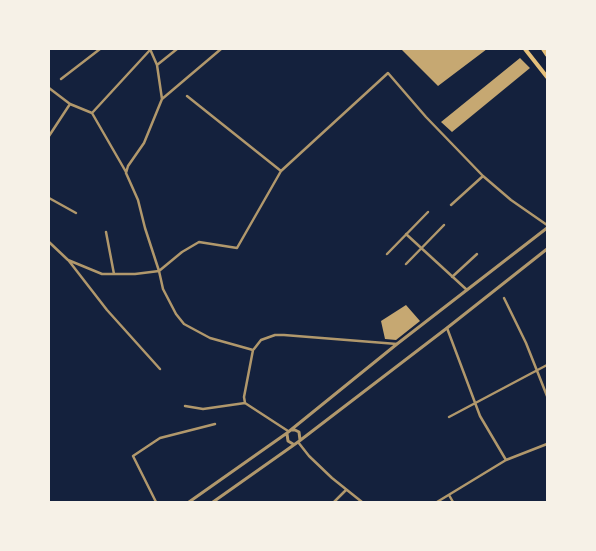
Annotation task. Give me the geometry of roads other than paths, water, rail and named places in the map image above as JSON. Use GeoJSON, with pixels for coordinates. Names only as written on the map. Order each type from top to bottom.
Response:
{"type":"FeatureCollection","features":[{"type":"Feature","properties":{"kind":"main road"},"geometry":{"type":"LineString","coordinates":[[525,49],[547,77]]}},
{"type":"Feature","properties":{"kind":"main road"},"geometry":{"type":"LineString","coordinates":[[543,49],[547,54]]}},
{"type":"Feature","properties":{"kind":"street"},"geometry":{"type":"LineString","coordinates":[[61,79],[100,49]]}},
{"type":"Feature","properties":{"kind":"street"},"geometry":{"type":"LineString","coordinates":[[92,114],[150,49],[158,64],[162,98]]}},
{"type":"Feature","properties":{"kind":"street"},"geometry":{"type":"LineString","coordinates":[[158,64],[177,49]]}},
{"type":"Feature","properties":{"kind":"street"},"geometry":{"type":"LineString","coordinates":[[126,173],[128,166],[144,143],[162,98],[221,49]]}},
{"type":"Feature","properties":{"kind":"street"},"geometry":{"type":"LineString","coordinates":[[68,260],[102,274],[135,274],[160,271],[182,252],[199,242],[237,248],[281,171],[388,73],[426,117],[483,176],[547,227],[397,344],[289,432],[189,502]]}},
{"type":"Feature","properties":{"kind":"street"},"geometry":{"type":"LineString","coordinates":[[49,88],[70,104],[92,114],[126,173],[138,200],[166,295],[176,314],[184,324],[210,338],[253,350]]}},
{"type":"Feature","properties":{"kind":"street"},"geometry":{"type":"LineString","coordinates":[[187,96],[281,171]]}},
{"type":"Feature","properties":{"kind":"street"},"geometry":{"type":"LineString","coordinates":[[49,136],[70,104]]}},
{"type":"Feature","properties":{"kind":"street"},"geometry":{"type":"LineString","coordinates":[[451,205],[483,176]]}},
{"type":"Feature","properties":{"kind":"street"},"geometry":{"type":"LineString","coordinates":[[49,198],[76,213]]}},
{"type":"Feature","properties":{"kind":"street"},"geometry":{"type":"LineString","coordinates":[[387,254],[428,212]]}},
{"type":"Feature","properties":{"kind":"street"},"geometry":{"type":"LineString","coordinates":[[406,264],[444,225]]}},
{"type":"Feature","properties":{"kind":"street"},"geometry":{"type":"LineString","coordinates":[[106,232],[114,274]]}},
{"type":"Feature","properties":{"kind":"street"},"geometry":{"type":"LineString","coordinates":[[406,234],[467,290]]}},
{"type":"Feature","properties":{"kind":"street"},"geometry":{"type":"LineString","coordinates":[[49,242],[68,260],[107,310],[160,368]]}},
{"type":"Feature","properties":{"kind":"street"},"geometry":{"type":"LineString","coordinates":[[213,502],[297,442],[447,328],[547,248]]}},
{"type":"Feature","properties":{"kind":"street"},"geometry":{"type":"LineString","coordinates":[[452,277],[477,254]]}},
{"type":"Feature","properties":{"kind":"street"},"geometry":{"type":"LineString","coordinates":[[504,298],[526,342],[547,396]]}},
{"type":"Feature","properties":{"kind":"street"},"geometry":{"type":"LineString","coordinates":[[447,328],[480,416],[506,460]]}},
{"type":"Feature","properties":{"kind":"street"},"geometry":{"type":"LineString","coordinates":[[245,403],[244,397],[253,350],[261,340],[284,334],[397,344]]}},
{"type":"Feature","properties":{"kind":"street"},"geometry":{"type":"LineString","coordinates":[[449,417],[547,365]]}},
{"type":"Feature","properties":{"kind":"street"},"geometry":{"type":"LineString","coordinates":[[185,406],[203,409],[245,403],[289,432]]}},
{"type":"Feature","properties":{"kind":"street"},"geometry":{"type":"LineString","coordinates":[[156,502],[133,456],[160,438],[215,424]]}},
{"type":"Feature","properties":{"kind":"street"},"geometry":{"type":"LineString","coordinates":[[289,432],[295,430],[299,432],[297,442]]}},
{"type":"Feature","properties":{"kind":"street"},"geometry":{"type":"LineString","coordinates":[[289,432],[288,441],[297,442],[309,456],[362,502]]}},
{"type":"Feature","properties":{"kind":"street"},"geometry":{"type":"LineString","coordinates":[[437,502],[506,460],[547,444]]}},
{"type":"Feature","properties":{"kind":"street"},"geometry":{"type":"LineString","coordinates":[[334,502],[346,490]]}},
{"type":"Feature","properties":{"kind":"street"},"geometry":{"type":"LineString","coordinates":[[449,495],[453,502]]}}]}
